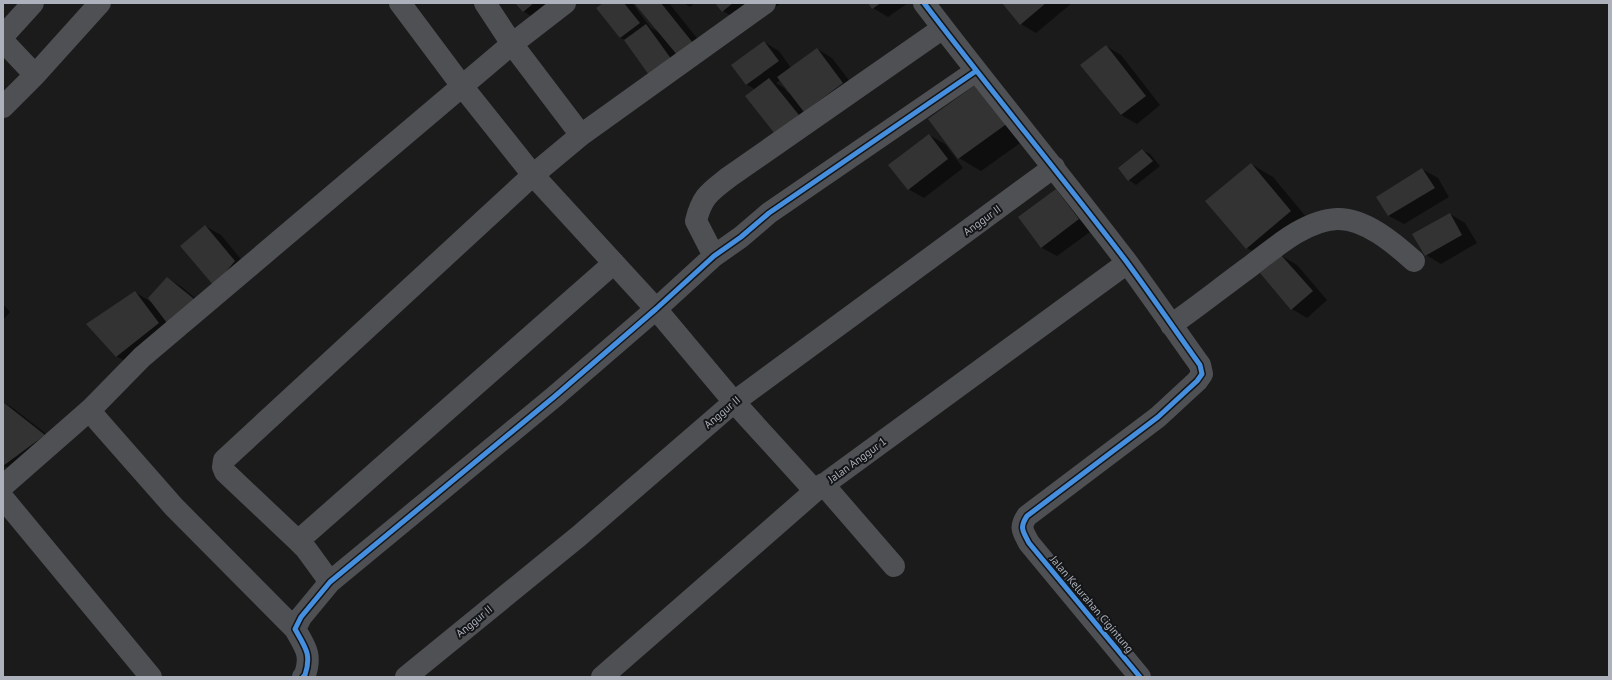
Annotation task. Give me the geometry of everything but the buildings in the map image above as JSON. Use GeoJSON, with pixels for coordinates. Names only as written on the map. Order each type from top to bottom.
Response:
{"type":"FeatureCollection","features":[{"type":"Feature","properties":{"kind":"street"},"geometry":{"type":"LineString","coordinates":[[3,36],[33,3]]}},
{"type":"Feature","properties":{"kind":"street"},"geometry":{"type":"LineString","coordinates":[[3,107],[100,3]]}},
{"type":"Feature","properties":{"kind":"street"},"geometry":{"type":"LineString","coordinates":[[400,3],[462,86],[533,175],[656,309],[734,402],[894,566]]}},
{"type":"Feature","properties":{"kind":"street"},"geometry":{"type":"LineString","coordinates":[[485,3],[512,44],[581,135]]}},
{"type":"Feature","properties":{"kind":"street"},"geometry":{"type":"LineString","coordinates":[[3,486],[92,408],[142,357],[512,44],[565,3]]}},
{"type":"Feature","properties":{"kind":"street"},"geometry":{"type":"LineString","coordinates":[[330,582],[306,549],[224,472],[224,460],[533,175],[581,135],[765,3]]}},
{"type":"Feature","properties":{"kind":"street"},"geometry":{"type":"LineString","coordinates":[[924,3],[976,71],[1054,167],[1127,263],[1171,325],[1278,246],[1300,231],[1316,224],[1338,219],[1356,223],[1378,233],[1393,243],[1414,261]]}},
{"type":"Feature","properties":{"kind":"street"},"geometry":{"type":"LineString","coordinates":[[714,256],[696,221],[700,206],[708,195],[943,28]]}},
{"type":"Feature","properties":{"kind":"street"},"geometry":{"type":"LineString","coordinates":[[3,42],[34,75]]}},
{"type":"Feature","properties":{"kind":"street"},"geometry":{"type":"LineString","coordinates":[[295,629],[301,616],[330,582],[554,397],[656,309],[714,256],[741,237],[769,213],[976,71]]}},
{"type":"Feature","properties":{"kind":"street","name":"Anggur II"},"geometry":{"type":"LineString","coordinates":[[406,677],[579,536],[734,402],[1054,167]]}},
{"type":"Feature","properties":{"kind":"street"},"geometry":{"type":"LineString","coordinates":[[298,541],[614,263]]}},
{"type":"Feature","properties":{"kind":"street","name":"Jalan Anggur 1"},"geometry":{"type":"LineString","coordinates":[[602,677],[819,488],[1127,263]]}},
{"type":"Feature","properties":{"kind":"street","name":"Jalan Kelurahan Cigintung"},"geometry":{"type":"LineString","coordinates":[[1140,677],[1028,543],[1022,529],[1023,523],[1027,516],[1158,417],[1197,381],[1202,374],[1200,365],[1171,325]]}},
{"type":"Feature","properties":{"kind":"street"},"geometry":{"type":"LineString","coordinates":[[92,408],[95,417],[174,507],[295,629],[309,658],[307,671],[303,677]]}},
{"type":"Feature","properties":{"kind":"street"},"geometry":{"type":"LineString","coordinates":[[3,498],[151,677]]}},
{"type":"Feature","properties":{"kind":"cycle path"},"geometry":{"type":"LineString","coordinates":[[924,3],[1126,261],[1200,365],[1202,374],[1197,381],[1158,417],[1027,516],[1023,524],[1023,530],[1029,543],[1140,677]]}},
{"type":"Feature","properties":{"kind":"cycle path"},"geometry":{"type":"LineString","coordinates":[[303,677],[307,668],[308,656],[295,629],[301,617],[330,582],[554,397],[656,309],[714,256],[741,237],[769,213],[976,71]]}}]}
